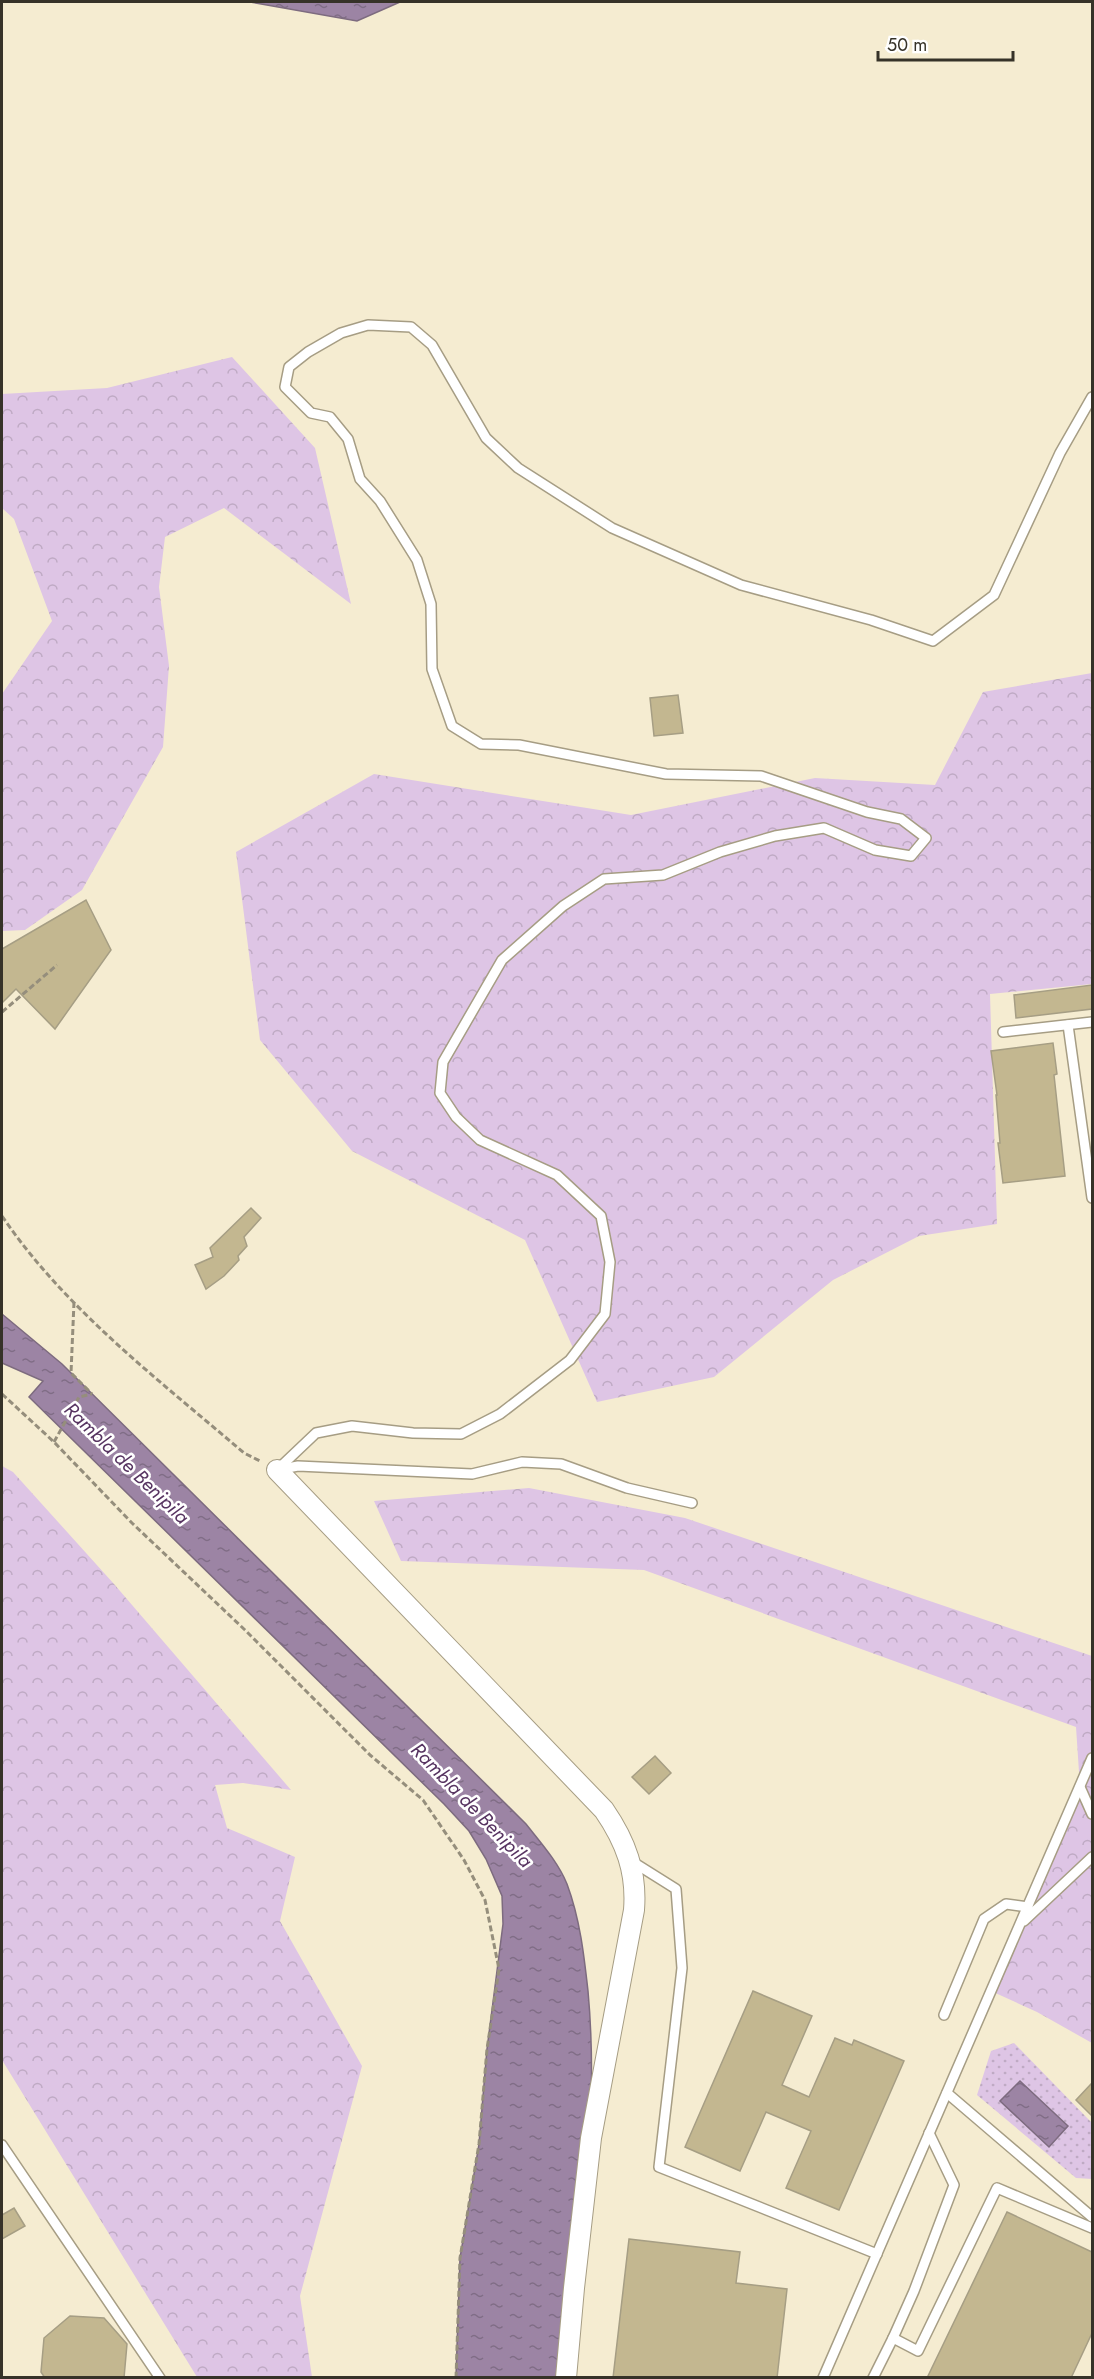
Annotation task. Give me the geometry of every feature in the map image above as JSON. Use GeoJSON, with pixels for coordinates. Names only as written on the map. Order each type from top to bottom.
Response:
{"type":"FeatureCollection","features":[{"type":"Feature","properties":{"kind":"street"},"geometry":{"type":"LineString","coordinates":[[277,1470],[604,1810],[618,1831],[631,1861],[636,1890],[634,1910],[591,2138],[566,2378]]}},
{"type":"Feature","properties":{"kind":"lane"},"geometry":{"type":"LineString","coordinates":[[277,1470],[316,1433],[352,1425],[413,1433],[461,1434],[500,1414],[570,1360],[605,1314],[610,1262],[601,1216],[557,1175],[480,1140],[456,1117],[440,1094],[443,1062],[502,960],[563,906],[604,879],[663,875],[720,852],[764,839],[824,828],[875,850],[911,856],[926,838],[901,819],[867,812],[761,776],[666,774],[519,745],[481,744],[453,726],[432,669],[431,604],[417,560],[380,501],[360,479],[348,439],[330,417],[311,413],[285,387],[289,367],[308,352],[341,333],[368,325],[411,327],[432,345],[486,438],[518,468],[612,528],[741,585],[871,620],[933,640],[994,595],[1060,453],[1092,397]]}},
{"type":"Feature","properties":{"kind":"lane"},"geometry":{"type":"LineString","coordinates":[[1003,1032],[1092,1022]]}},
{"type":"Feature","properties":{"kind":"lane"},"geometry":{"type":"LineString","coordinates":[[1068,1025],[1092,1198]]}},
{"type":"Feature","properties":{"kind":"lane"},"geometry":{"type":"LineString","coordinates":[[277,1470],[298,1466],[472,1474],[522,1462],[561,1464],[627,1488],[692,1503]]}},
{"type":"Feature","properties":{"kind":"lane"},"geometry":{"type":"LineString","coordinates":[[823,2378],[1092,1758]]}},
{"type":"Feature","properties":{"kind":"lane"},"geometry":{"type":"LineString","coordinates":[[1080,1787],[1092,1814]]}},
{"type":"Feature","properties":{"kind":"lane"},"geometry":{"type":"LineString","coordinates":[[1020,1924],[1092,1857]]}},
{"type":"Feature","properties":{"kind":"lane"},"geometry":{"type":"LineString","coordinates":[[631,1861],[676,1889],[682,1968],[659,2167],[877,2254]]}},
{"type":"Feature","properties":{"kind":"lane"},"geometry":{"type":"LineString","coordinates":[[944,2015],[984,1920],[1006,1904],[1028,1907]]}},
{"type":"Feature","properties":{"kind":"lane"},"geometry":{"type":"LineString","coordinates":[[946,2093],[1092,2217]]}},
{"type":"Feature","properties":{"kind":"lane"},"geometry":{"type":"LineString","coordinates":[[873,2378],[914,2291],[954,2185],[929,2133]]}},
{"type":"Feature","properties":{"kind":"lane"},"geometry":{"type":"LineString","coordinates":[[2,2145],[160,2378]]}},
{"type":"Feature","properties":{"kind":"lane"},"geometry":{"type":"LineString","coordinates":[[892,2338],[918,2351],[997,2188],[1092,2228]]}},
{"type":"Feature","properties":{"kind":"path"},"geometry":{"type":"LineString","coordinates":[[2,1012],[57,964]]}},
{"type":"Feature","properties":{"kind":"path"},"geometry":{"type":"LineString","coordinates":[[2,1216],[26,1252],[108,1336],[244,1453],[277,1470]]}},
{"type":"Feature","properties":{"kind":"path"},"geometry":{"type":"LineString","coordinates":[[54,1442],[79,1397],[92,1394],[71,1373],[74,1302]]}},
{"type":"Feature","properties":{"kind":"path"},"geometry":{"type":"LineString","coordinates":[[2,1394],[54,1442],[132,1523],[246,1630],[370,1755],[423,1800],[464,1860],[485,1900],[499,1969],[487,2049],[479,2144],[460,2258],[456,2378]]}},
{"type":"Feature","properties":{"kind":"green space"},"geometry":{"type":"Polygon","coordinates":[[[232,357],[315,448],[351,604],[224,508],[165,537],[159,587],[169,666],[163,747],[82,890],[25,930],[2,931],[2,694],[52,621],[14,519],[2,508],[2,394],[107,388],[232,357]]]}},
{"type":"Feature","properties":{"kind":"green space"},"geometry":{"type":"Polygon","coordinates":[[[1092,673],[1092,984],[990,994],[997,1224],[919,1236],[833,1280],[714,1377],[597,1402],[525,1240],[352,1151],[260,1040],[236,852],[374,774],[631,815],[815,778],[935,785],[983,692],[1092,673]]]}},
{"type":"Feature","properties":{"kind":"green space"},"geometry":{"type":"Polygon","coordinates":[[[2,1466],[13,1472],[114,1584],[291,1790],[243,1783],[215,1785],[227,1828],[295,1857],[280,1921],[362,2066],[300,2296],[312,2377],[197,2377],[2,2060],[2,1466]]]}},
{"type":"Feature","properties":{"kind":"green space"},"geometry":{"type":"Polygon","coordinates":[[[529,1488],[685,1518],[1092,1656],[1092,2043],[1037,2012],[991,1991],[1080,1787],[1076,1727],[644,1570],[401,1561],[374,1501],[529,1488]]]}},
{"type":"Feature","properties":{"kind":"green space"},"geometry":{"type":"Polygon","coordinates":[[[1014,2043],[1092,2123],[1092,2179],[1076,2178],[977,2095],[991,2051],[1014,2043]]]}},
{"type":"Feature","properties":{"kind":"water"},"geometry":{"type":"Polygon","coordinates":[[[250,2],[400,2],[357,21],[250,2]]]}},
{"type":"Feature","properties":{"kind":"water","name":"Rambla de Benipila"},"geometry":{"type":"Polygon","coordinates":[[[2,1314],[62,1364],[526,1824],[559,1868],[567,1884],[581,1937],[591,2039],[590,2136],[566,2377],[456,2377],[460,2258],[479,2144],[487,2049],[503,1924],[502,1896],[486,1859],[469,1831],[444,1804],[29,1397],[43,1381],[2,1363],[2,1314]]]}},
{"type":"Feature","properties":{"kind":"water"},"geometry":{"type":"Polygon","coordinates":[[[1020,2081],[1068,2126],[1049,2147],[1000,2101],[1020,2081]]]}},
{"type":"Feature","properties":{"kind":"building"},"geometry":{"type":"Polygon","coordinates":[[[678,695],[683,733],[654,736],[650,698],[678,695]]]}},
{"type":"Feature","properties":{"kind":"building"},"geometry":{"type":"Polygon","coordinates":[[[86,900],[111,950],[55,1029],[16,989],[2,1003],[2,949],[86,900]]]}},
{"type":"Feature","properties":{"kind":"building"},"geometry":{"type":"Polygon","coordinates":[[[1092,985],[1092,1009],[1016,1018],[1014,995],[1092,985]]]}},
{"type":"Feature","properties":{"kind":"building"},"geometry":{"type":"Polygon","coordinates":[[[1053,1043],[1057,1074],[1054,1075],[1065,1176],[1003,1183],[998,1143],[1000,1143],[997,1095],[991,1051],[1053,1043]]]}},
{"type":"Feature","properties":{"kind":"building"},"geometry":{"type":"Polygon","coordinates":[[[251,1208],[261,1218],[244,1237],[247,1246],[238,1256],[239,1260],[224,1276],[206,1289],[195,1265],[213,1257],[210,1248],[251,1208]]]}},
{"type":"Feature","properties":{"kind":"building"},"geometry":{"type":"Polygon","coordinates":[[[655,1756],[671,1773],[649,1794],[632,1777],[655,1756]]]}},
{"type":"Feature","properties":{"kind":"building"},"geometry":{"type":"Polygon","coordinates":[[[753,1991],[812,2016],[782,2085],[809,2097],[835,2038],[852,2045],[854,2040],[904,2061],[839,2210],[786,2188],[811,2131],[766,2112],[740,2171],[685,2147],[753,1991]]]}},
{"type":"Feature","properties":{"kind":"building"},"geometry":{"type":"Polygon","coordinates":[[[1092,2083],[1092,2116],[1076,2100],[1092,2083]]]}},
{"type":"Feature","properties":{"kind":"building"},"geometry":{"type":"Polygon","coordinates":[[[14,2208],[25,2226],[2,2239],[2,2215],[14,2208]]]}},
{"type":"Feature","properties":{"kind":"building"},"geometry":{"type":"Polygon","coordinates":[[[1007,2212],[1092,2252],[1092,2333],[1071,2378],[927,2378],[1007,2212]]]}},
{"type":"Feature","properties":{"kind":"building"},"geometry":{"type":"Polygon","coordinates":[[[629,2239],[740,2252],[736,2283],[787,2289],[777,2378],[613,2378],[629,2239]]]}},
{"type":"Feature","properties":{"kind":"building"},"geometry":{"type":"Polygon","coordinates":[[[70,2316],[104,2318],[127,2344],[124,2378],[45,2378],[41,2372],[44,2338],[70,2316]]]}}]}
